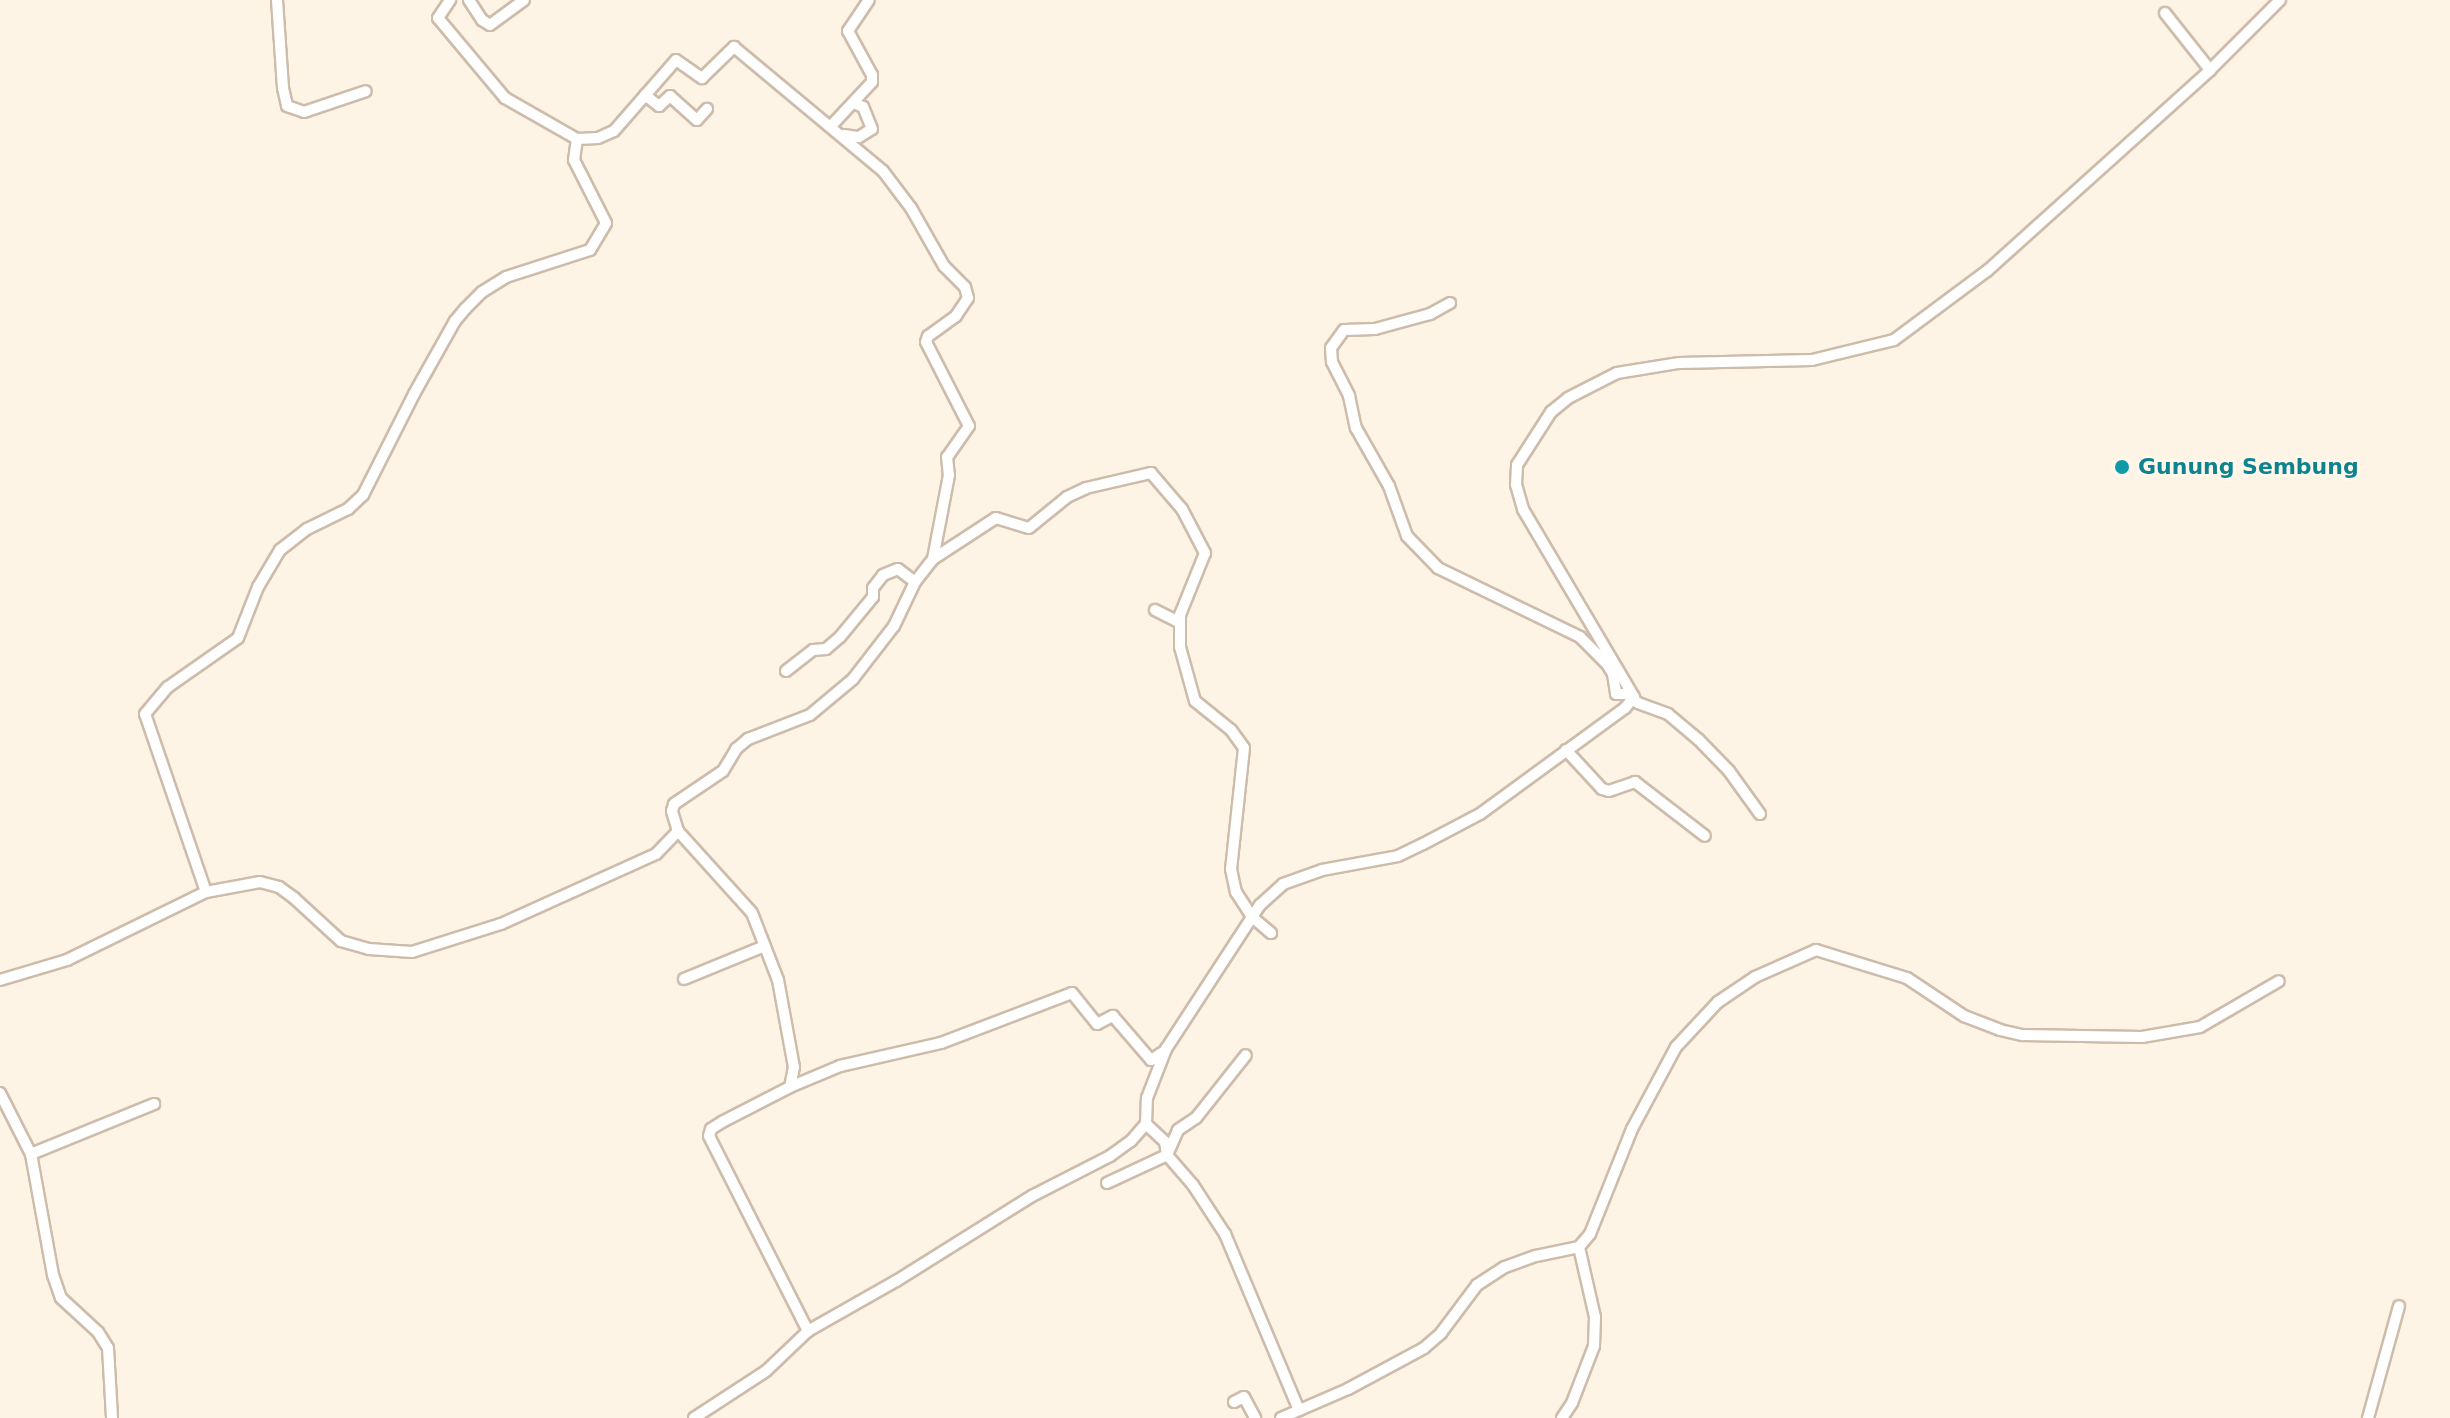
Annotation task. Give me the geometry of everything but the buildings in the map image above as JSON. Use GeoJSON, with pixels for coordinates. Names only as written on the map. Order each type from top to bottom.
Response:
{"type":"FeatureCollection","features":[{"type":"Feature","properties":{"kind":"street"},"geometry":{"type":"LineString","coordinates":[[277,0],[287,106],[304,112],[366,91]]}},
{"type":"Feature","properties":{"kind":"street"},"geometry":{"type":"LineString","coordinates":[[450,0],[438,18],[505,98],[577,139],[598,138],[614,131],[676,60],[702,78],[734,47],[798,104],[836,130],[883,171],[911,208],[944,266],[965,287],[968,298],[956,316],[928,336],[926,342],[969,426],[946,460],[949,475],[933,559]]}},
{"type":"Feature","properties":{"kind":"street"},"geometry":{"type":"LineString","coordinates":[[469,0],[482,20],[490,25],[524,0]]}},
{"type":"Feature","properties":{"kind":"street"},"geometry":{"type":"LineString","coordinates":[[836,130],[873,79],[848,29],[869,0]]}},
{"type":"Feature","properties":{"kind":"street"},"geometry":{"type":"LineString","coordinates":[[1760,814],[1729,771],[1698,739],[1668,714],[1638,703],[1523,509],[1516,485],[1517,465],[1551,412],[1568,398],[1617,373],[1679,363],[1812,360],[1894,340],[1987,271],[2210,70],[2280,0]]}},
{"type":"Feature","properties":{"kind":"street"},"geometry":{"type":"LineString","coordinates":[[2165,13],[2210,70]]}},
{"type":"Feature","properties":{"kind":"street"},"geometry":{"type":"LineString","coordinates":[[645,95],[659,106],[670,96],[697,120],[707,109]]}},
{"type":"Feature","properties":{"kind":"street"},"geometry":{"type":"LineString","coordinates":[[836,130],[859,137],[872,129],[863,107],[854,103]]}},
{"type":"Feature","properties":{"kind":"street"},"geometry":{"type":"LineString","coordinates":[[206,892],[145,714],[168,687],[238,638],[258,587],[280,550],[307,529],[348,509],[363,495],[421,382],[465,309],[482,292],[506,277],[590,250],[606,223],[574,160],[577,139]]}},
{"type":"Feature","properties":{"kind":"street"},"geometry":{"type":"LineString","coordinates":[[1450,303],[1421,317],[1375,329],[1344,330],[1339,334],[1331,356],[1349,396],[1363,444],[1389,486],[1407,536],[1424,556],[1493,596],[1580,637],[1607,664],[1616,694],[1634,697]]}},
{"type":"Feature","properties":{"kind":"street"},"geometry":{"type":"LineString","coordinates":[[790,1087],[794,1067],[792,1049],[784,1026],[778,980],[752,913],[678,831],[672,811],[674,804],[723,771],[736,749],[748,739],[803,719],[853,679],[894,626],[915,582],[933,559],[996,518],[1029,528],[1067,497],[1086,488],[1151,473],[1182,509],[1205,553],[1190,582],[1179,622],[1180,647],[1195,701],[1219,719],[1244,748],[1231,869],[1236,892],[1252,917],[1271,933]]}},
{"type":"Feature","properties":{"kind":"street"},"geometry":{"type":"LineString","coordinates":[[786,671],[813,650],[826,649],[840,637],[873,597],[873,588],[883,575],[898,569],[915,582]]}},
{"type":"Feature","properties":{"kind":"street"},"geometry":{"type":"LineString","coordinates":[[1155,610],[1179,622]]}},
{"type":"Feature","properties":{"kind":"street"},"geometry":{"type":"LineString","coordinates":[[694,1418],[766,1371],[808,1331],[896,1281],[1032,1196],[1110,1156],[1131,1141],[1146,1124],[1147,1098],[1166,1049],[1252,917],[1283,884],[1322,870],[1398,856],[1480,814],[1625,708],[1634,697]]}},
{"type":"Feature","properties":{"kind":"street"},"geometry":{"type":"LineString","coordinates":[[1566,750],[1602,789],[1609,791],[1635,782],[1705,836]]}},
{"type":"Feature","properties":{"kind":"street"},"geometry":{"type":"LineString","coordinates":[[0,980],[67,960],[206,892],[260,882],[279,887],[311,911],[329,933],[341,941],[369,949],[412,952],[501,924],[600,880],[656,854],[678,831]]}},
{"type":"Feature","properties":{"kind":"street"},"geometry":{"type":"LineString","coordinates":[[684,979],[765,946]]}},
{"type":"Feature","properties":{"kind":"street"},"geometry":{"type":"LineString","coordinates":[[1281,1418],[1424,1348],[1441,1333],[1477,1285],[1505,1267],[1536,1256],[1579,1247],[1590,1234],[1632,1129],[1676,1047],[1718,1002],[1755,977],[1816,950],[1907,978],[1964,1016],[2022,1035],[2142,1037],[2167,1034],[2200,1027],[2279,981]]}},
{"type":"Feature","properties":{"kind":"street"},"geometry":{"type":"LineString","coordinates":[[808,1331],[709,1136],[711,1129],[790,1087],[840,1066],[941,1043],[1072,993],[1097,1024],[1113,1016],[1151,1060],[1166,1049]]}},
{"type":"Feature","properties":{"kind":"street"},"geometry":{"type":"LineString","coordinates":[[1107,1183],[1167,1155],[1178,1130],[1196,1118],[1246,1055]]}},
{"type":"Feature","properties":{"kind":"street"},"geometry":{"type":"LineString","coordinates":[[0,1093],[31,1154],[56,1287],[61,1298],[98,1332],[108,1348],[112,1418]]}},
{"type":"Feature","properties":{"kind":"street"},"geometry":{"type":"LineString","coordinates":[[31,1154],[154,1104]]}},
{"type":"Feature","properties":{"kind":"street"},"geometry":{"type":"LineString","coordinates":[[1146,1124],[1165,1142],[1167,1155],[1193,1185],[1225,1234],[1299,1410]]}},
{"type":"Feature","properties":{"kind":"street"},"geometry":{"type":"LineString","coordinates":[[1562,1418],[1572,1403],[1594,1346],[1595,1317],[1579,1247]]}},
{"type":"Feature","properties":{"kind":"street"},"geometry":{"type":"LineString","coordinates":[[2368,1418],[2399,1306]]}},
{"type":"Feature","properties":{"kind":"street"},"geometry":{"type":"LineString","coordinates":[[1234,1402],[1244,1397],[1255,1418]]}},
{"type":"Feature","properties":{"kind":"place","name":"Gunung Sembung"},"geometry":{"type":"Point","coordinates":[2122,467]}}]}
